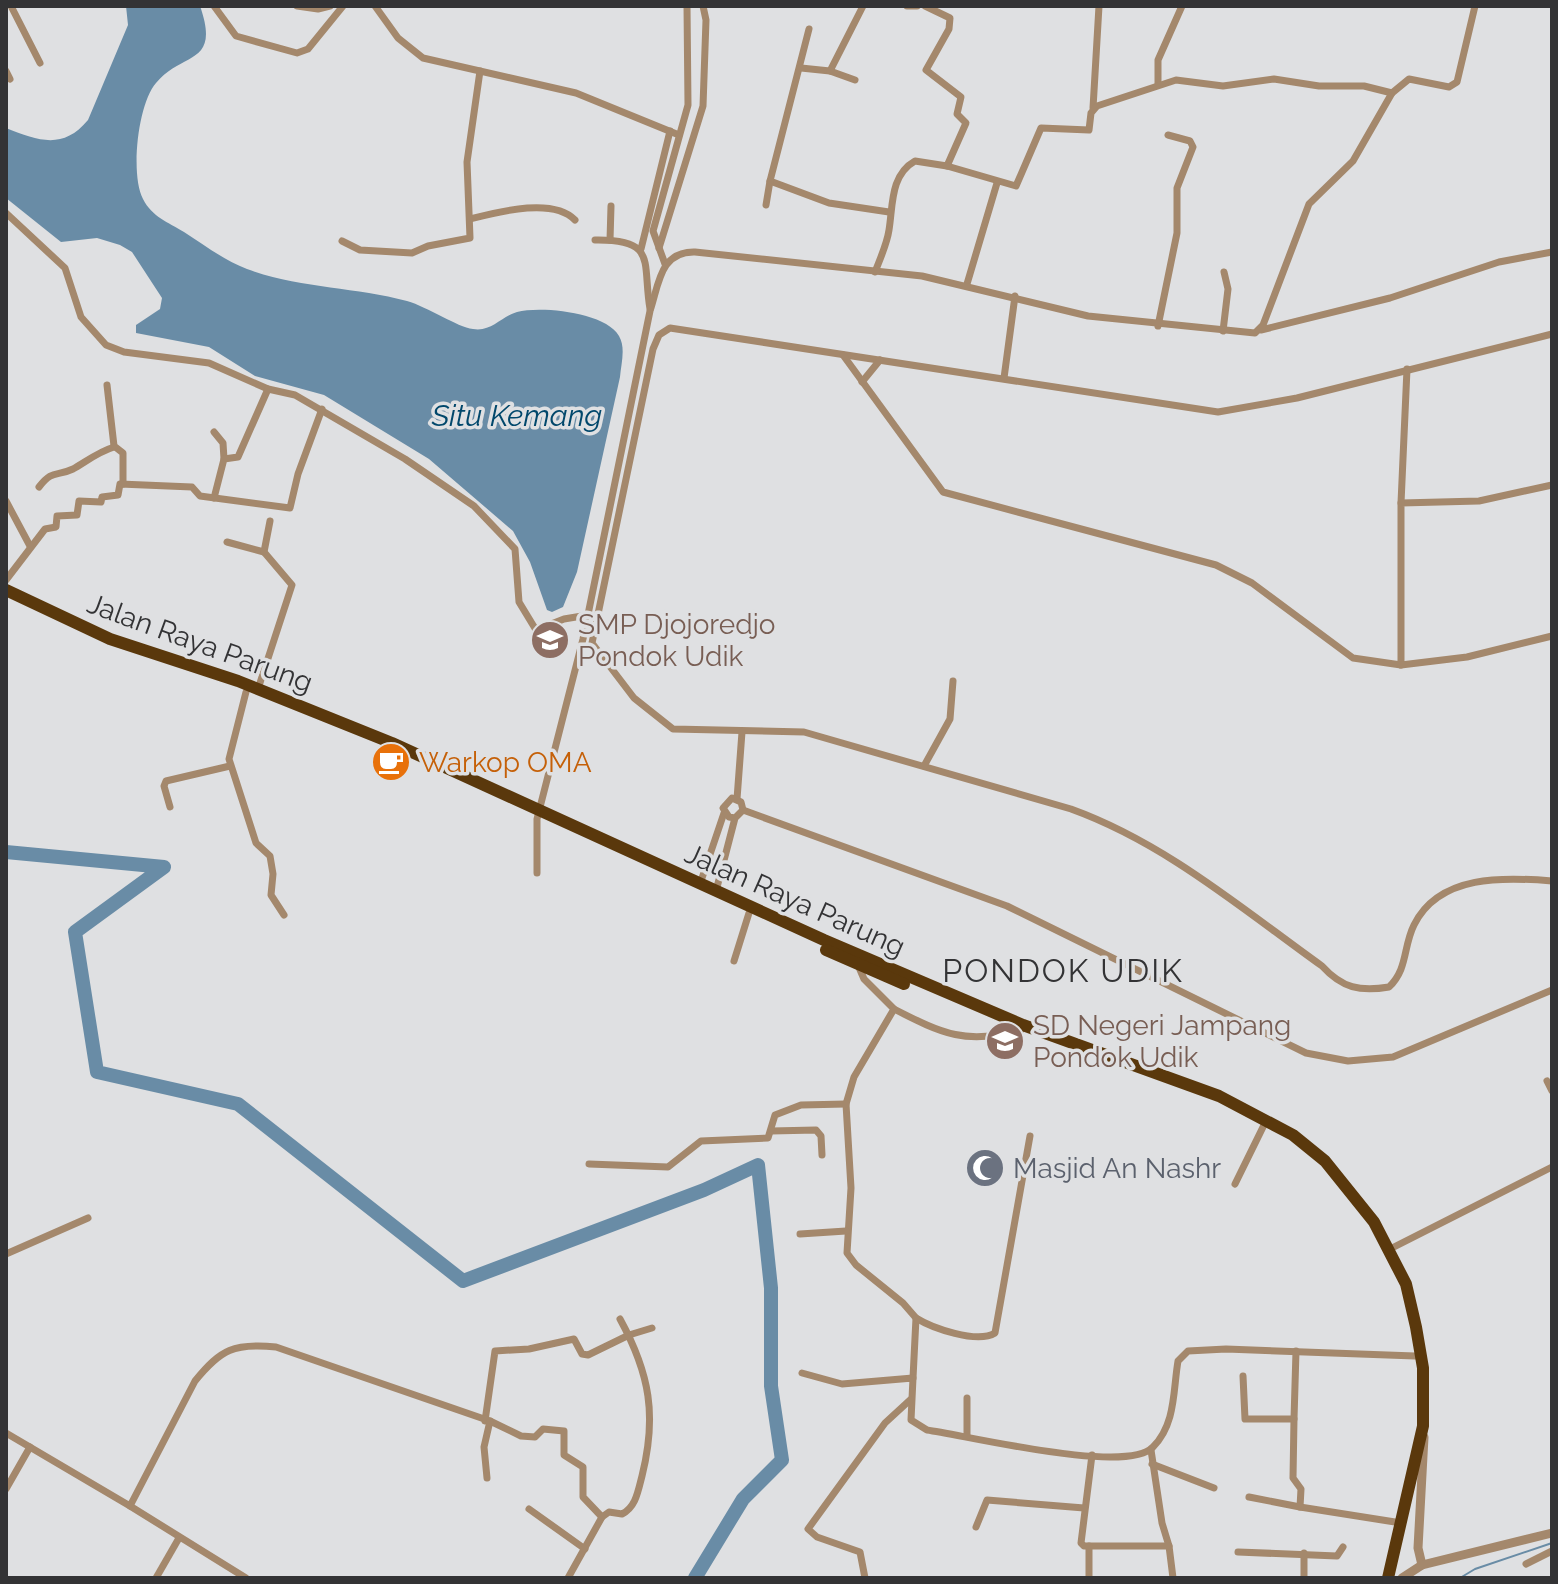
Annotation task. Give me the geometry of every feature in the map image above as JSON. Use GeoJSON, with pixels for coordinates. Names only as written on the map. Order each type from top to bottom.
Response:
{"type":"FeatureCollection","features":[{"type":"Feature","properties":{"kind":"highway","name":"Jalan Raya Parung"},"geometry":{"type":"LineString","coordinates":[[6,590],[135,649],[392,743],[538,816],[858,965],[1214,1101],[1264,1125],[1320,1166],[1368,1224],[1398,1285],[1415,1356],[1418,1425],[1385,1578]]}},
{"type":"Feature","properties":{"kind":"highway","name":"Jalan Raya Parung"},"geometry":{"type":"LineString","coordinates":[[6,596],[148,661],[252,691]]}},
{"type":"Feature","properties":{"kind":"highway","name":"Jalan Raya Parung"},"geometry":{"type":"LineString","coordinates":[[538,816],[716,891],[1022,1028],[1219,1096],[1293,1135],[1325,1161],[1352,1192],[1390,1249],[1406,1284],[1423,1368],[1423,1426],[1385,1578]]}},
{"type":"Feature","properties":{"kind":"street"},"geometry":{"type":"LineString","coordinates":[[11,6],[40,63]]}},
{"type":"Feature","properties":{"kind":"street"},"geometry":{"type":"LineString","coordinates":[[214,6],[236,36],[297,53],[308,49],[343,6]]}},
{"type":"Feature","properties":{"kind":"street"},"geometry":{"type":"LineString","coordinates":[[297,6],[318,9],[330,6]]}},
{"type":"Feature","properties":{"kind":"street"},"geometry":{"type":"LineString","coordinates":[[375,6],[415,55],[576,93],[679,135]]}},
{"type":"Feature","properties":{"kind":"street"},"geometry":{"type":"LineString","coordinates":[[665,264],[653,231],[688,105],[687,6]]}},
{"type":"Feature","properties":{"kind":"street"},"geometry":{"type":"LineString","coordinates":[[659,248],[701,115],[706,20],[703,6]]}},
{"type":"Feature","properties":{"kind":"street"},"geometry":{"type":"LineString","coordinates":[[830,71],[863,6]]}},
{"type":"Feature","properties":{"kind":"street"},"geometry":{"type":"LineString","coordinates":[[907,6],[917,6]]}},
{"type":"Feature","properties":{"kind":"street"},"geometry":{"type":"LineString","coordinates":[[925,6],[948,16],[951,22],[927,74],[961,97],[957,114],[966,123],[947,166]]}},
{"type":"Feature","properties":{"kind":"street"},"geometry":{"type":"LineString","coordinates":[[875,272],[889,228],[889,212],[899,177],[908,165],[926,160],[1010,186],[1021,183],[1041,128],[1089,130],[1099,6]]}},
{"type":"Feature","properties":{"kind":"street"},"geometry":{"type":"LineString","coordinates":[[1158,84],[1158,60],[1182,6]]}},
{"type":"Feature","properties":{"kind":"street"},"geometry":{"type":"LineString","coordinates":[[1261,330],[1309,204],[1361,151],[1392,93],[1409,79],[1449,87],[1457,82],[1475,6]]}},
{"type":"Feature","properties":{"kind":"street"},"geometry":{"type":"LineString","coordinates":[[766,205],[809,29]]}},
{"type":"Feature","properties":{"kind":"street"},"geometry":{"type":"LineString","coordinates":[[801,68],[830,71],[855,80]]}},
{"type":"Feature","properties":{"kind":"street"},"geometry":{"type":"LineString","coordinates":[[342,241],[360,250],[412,253],[428,246],[465,241],[472,231],[465,188],[480,71]]}},
{"type":"Feature","properties":{"kind":"street"},"geometry":{"type":"LineString","coordinates":[[1093,108],[1176,80],[1223,86],[1274,79],[1319,86],[1364,86],[1392,93]]}},
{"type":"Feature","properties":{"kind":"street"},"geometry":{"type":"LineString","coordinates":[[641,249],[670,131]]}},
{"type":"Feature","properties":{"kind":"street"},"geometry":{"type":"LineString","coordinates":[[1158,326],[1177,233],[1177,188],[1193,147],[1190,141],[1168,135]]}},
{"type":"Feature","properties":{"kind":"street"},"geometry":{"type":"LineString","coordinates":[[770,181],[829,203],[889,212]]}},
{"type":"Feature","properties":{"kind":"street"},"geometry":{"type":"LineString","coordinates":[[967,284],[997,183]]}},
{"type":"Feature","properties":{"kind":"street"},"geometry":{"type":"LineString","coordinates":[[610,240],[611,206]]}},
{"type":"Feature","properties":{"kind":"street"},"geometry":{"type":"LineString","coordinates":[[470,219],[547,208],[567,212],[575,220]]}},
{"type":"Feature","properties":{"kind":"street"},"geometry":{"type":"LineString","coordinates":[[6,213],[65,268],[81,317],[106,345],[124,352],[209,363],[268,389],[295,395],[322,409],[474,506],[515,549],[519,602],[536,630],[564,619],[588,615]]}},
{"type":"Feature","properties":{"kind":"street"},"geometry":{"type":"LineString","coordinates":[[595,240],[632,242],[641,249],[647,260],[650,311]]}},
{"type":"Feature","properties":{"kind":"street"},"geometry":{"type":"LineString","coordinates":[[537,873],[538,816],[588,615],[650,311],[665,264],[672,256],[695,252],[967,284],[1088,316],[1223,331],[1261,330],[1390,298],[1499,262],[1552,252]]}},
{"type":"Feature","properties":{"kind":"street"},"geometry":{"type":"LineString","coordinates":[[1223,331],[1228,289],[1224,272]]}},
{"type":"Feature","properties":{"kind":"street"},"geometry":{"type":"LineString","coordinates":[[1004,378],[1015,296]]}},
{"type":"Feature","properties":{"kind":"street"},"geometry":{"type":"LineString","coordinates":[[1552,334],[1297,398],[1218,412],[670,328],[659,335],[653,349],[592,643],[634,698],[662,722],[685,731],[804,732],[1071,809],[1129,832],[1322,966],[1337,982],[1354,989],[1389,987],[1400,976],[1413,927],[1424,909],[1440,896],[1475,882],[1497,879],[1552,881]]}},
{"type":"Feature","properties":{"kind":"street"},"geometry":{"type":"LineString","coordinates":[[843,354],[943,492],[1216,565],[1252,583],[1353,658],[1401,665],[1467,657],[1552,636]]}},
{"type":"Feature","properties":{"kind":"street"},"geometry":{"type":"LineString","coordinates":[[862,382],[880,360]]}},
{"type":"Feature","properties":{"kind":"street"},"geometry":{"type":"LineString","coordinates":[[1401,665],[1401,503],[1407,369]]}},
{"type":"Feature","properties":{"kind":"street"},"geometry":{"type":"LineString","coordinates":[[107,385],[114,447],[123,453],[123,484]]}},
{"type":"Feature","properties":{"kind":"street"},"geometry":{"type":"LineString","coordinates":[[224,459],[238,457],[268,389]]}},
{"type":"Feature","properties":{"kind":"street"},"geometry":{"type":"LineString","coordinates":[[6,580],[46,528],[56,527],[57,516],[77,515],[78,502],[101,502],[102,497],[118,495],[119,485],[192,487],[198,495],[290,508],[298,474],[322,409]]}},
{"type":"Feature","properties":{"kind":"street"},"geometry":{"type":"LineString","coordinates":[[214,432],[223,443],[224,459],[214,498]]}},
{"type":"Feature","properties":{"kind":"street"},"geometry":{"type":"LineString","coordinates":[[39,487],[52,472],[74,468],[88,457],[114,447]]}},
{"type":"Feature","properties":{"kind":"street"},"geometry":{"type":"LineString","coordinates":[[1401,503],[1479,501],[1552,485]]}},
{"type":"Feature","properties":{"kind":"street"},"geometry":{"type":"LineString","coordinates":[[6,501],[30,546]]}},
{"type":"Feature","properties":{"kind":"street"},"geometry":{"type":"LineString","coordinates":[[264,552],[270,521]]}},
{"type":"Feature","properties":{"kind":"street"},"geometry":{"type":"LineString","coordinates":[[227,542],[264,552],[292,581],[229,752],[230,766],[256,843],[270,856],[273,874],[271,895],[284,915]]}},
{"type":"Feature","properties":{"kind":"street"},"geometry":{"type":"LineString","coordinates":[[924,766],[950,719],[953,681]]}},
{"type":"Feature","properties":{"kind":"street"},"geometry":{"type":"LineString","coordinates":[[742,732],[743,753],[737,799],[743,810],[1007,906],[1306,1053],[1348,1061],[1393,1057],[1552,990]]}},
{"type":"Feature","properties":{"kind":"street"},"geometry":{"type":"LineString","coordinates":[[170,807],[166,781],[230,766]]}},
{"type":"Feature","properties":{"kind":"street"},"geometry":{"type":"LineString","coordinates":[[700,884],[724,813],[724,803],[737,799]]}},
{"type":"Feature","properties":{"kind":"street"},"geometry":{"type":"LineString","coordinates":[[716,891],[735,818],[743,810]]}},
{"type":"Feature","properties":{"kind":"street"},"geometry":{"type":"LineString","coordinates":[[724,813],[735,818]]}},
{"type":"Feature","properties":{"kind":"street"},"geometry":{"type":"LineString","coordinates":[[734,961],[749,913]]}},
{"type":"Feature","properties":{"kind":"street"},"geometry":{"type":"LineString","coordinates":[[858,965],[864,979],[894,1009],[960,1037],[987,1040],[1022,1028]]}},
{"type":"Feature","properties":{"kind":"street"},"geometry":{"type":"LineString","coordinates":[[894,1009],[854,1077],[846,1104],[851,1188],[846,1231],[849,1258],[926,1324],[968,1335],[989,1337],[995,1333],[1030,1136]]}},
{"type":"Feature","properties":{"kind":"street"},"geometry":{"type":"LineString","coordinates":[[1547,1081],[1552,1091]]}},
{"type":"Feature","properties":{"kind":"street"},"geometry":{"type":"LineString","coordinates":[[589,1164],[664,1168],[701,1141],[764,1139],[771,1131],[775,1115],[801,1105],[846,1104]]}},
{"type":"Feature","properties":{"kind":"street"},"geometry":{"type":"LineString","coordinates":[[1235,1184],[1264,1125]]}},
{"type":"Feature","properties":{"kind":"street"},"geometry":{"type":"LineString","coordinates":[[771,1131],[816,1130],[821,1136],[822,1155]]}},
{"type":"Feature","properties":{"kind":"street"},"geometry":{"type":"LineString","coordinates":[[1390,1249],[1552,1167]]}},
{"type":"Feature","properties":{"kind":"street"},"geometry":{"type":"LineString","coordinates":[[6,1254],[88,1218]]}},
{"type":"Feature","properties":{"kind":"street"},"geometry":{"type":"LineString","coordinates":[[800,1234],[846,1231]]}},
{"type":"Feature","properties":{"kind":"street"},"geometry":{"type":"LineString","coordinates":[[916,1318],[910,1400],[911,1420],[917,1425],[1065,1455],[1126,1459],[1151,1450]]}},
{"type":"Feature","properties":{"kind":"street"},"geometry":{"type":"LineString","coordinates":[[568,1578],[602,1517],[609,1512],[622,1514],[633,1505],[651,1436],[650,1402],[629,1335],[620,1319]]}},
{"type":"Feature","properties":{"kind":"street"},"geometry":{"type":"LineString","coordinates":[[487,1478],[484,1447],[495,1351],[529,1349],[574,1339],[582,1354],[588,1355],[629,1335],[652,1328]]}},
{"type":"Feature","properties":{"kind":"street"},"geometry":{"type":"LineString","coordinates":[[130,1506],[195,1381],[224,1350],[256,1345],[298,1352],[530,1438],[543,1429],[564,1431],[564,1455],[583,1467],[583,1497],[602,1517]]}},
{"type":"Feature","properties":{"kind":"street"},"geometry":{"type":"LineString","coordinates":[[1173,1578],[1151,1450],[1174,1404],[1178,1361],[1183,1354],[1226,1349],[1415,1356]]}},
{"type":"Feature","properties":{"kind":"street"},"geometry":{"type":"LineString","coordinates":[[1296,1351],[1293,1478],[1301,1489],[1300,1507]]}},
{"type":"Feature","properties":{"kind":"street"},"geometry":{"type":"LineString","coordinates":[[802,1373],[842,1384],[913,1378]]}},
{"type":"Feature","properties":{"kind":"street"},"geometry":{"type":"LineString","coordinates":[[1243,1376],[1245,1419],[1294,1419]]}},
{"type":"Feature","properties":{"kind":"street"},"geometry":{"type":"LineString","coordinates":[[967,1398],[967,1436]]}},
{"type":"Feature","properties":{"kind":"street"},"geometry":{"type":"LineString","coordinates":[[865,1578],[860,1552],[817,1537],[808,1529],[810,1522],[885,1423],[910,1400]]}},
{"type":"Feature","properties":{"kind":"street"},"geometry":{"type":"LineString","coordinates":[[1422,1565],[1418,1548],[1425,1464],[1423,1426]]}},
{"type":"Feature","properties":{"kind":"street"},"geometry":{"type":"LineString","coordinates":[[6,1433],[246,1578]]}},
{"type":"Feature","properties":{"kind":"street"},"geometry":{"type":"LineString","coordinates":[[6,1489],[30,1447]]}},
{"type":"Feature","properties":{"kind":"street"},"geometry":{"type":"LineString","coordinates":[[1092,1455],[1081,1543],[1089,1546],[1169,1546]]}},
{"type":"Feature","properties":{"kind":"street"},"geometry":{"type":"LineString","coordinates":[[1152,1464],[1214,1488]]}},
{"type":"Feature","properties":{"kind":"street"},"geometry":{"type":"LineString","coordinates":[[1249,1497],[1395,1522]]}},
{"type":"Feature","properties":{"kind":"street"},"geometry":{"type":"LineString","coordinates":[[976,1527],[987,1500],[1084,1508]]}},
{"type":"Feature","properties":{"kind":"street"},"geometry":{"type":"LineString","coordinates":[[529,1509],[585,1549]]}},
{"type":"Feature","properties":{"kind":"street"},"geometry":{"type":"LineString","coordinates":[[1402,1578],[1422,1565],[1552,1533]]}},
{"type":"Feature","properties":{"kind":"street"},"geometry":{"type":"LineString","coordinates":[[156,1578],[179,1538]]}},
{"type":"Feature","properties":{"kind":"street"},"geometry":{"type":"LineString","coordinates":[[1089,1546],[1089,1578]]}},
{"type":"Feature","properties":{"kind":"street"},"geometry":{"type":"LineString","coordinates":[[1238,1552],[1337,1556],[1343,1547]]}},
{"type":"Feature","properties":{"kind":"street"},"geometry":{"type":"LineString","coordinates":[[1526,1564],[1552,1551]]}},
{"type":"Feature","properties":{"kind":"street"},"geometry":{"type":"LineString","coordinates":[[1304,1553],[1304,1578]]}},
{"type":"Feature","properties":{"kind":"water","name":"Situ Kemang"},"geometry":{"type":"Polygon","coordinates":[[[126,6],[200,6],[205,25],[206,39],[202,48],[156,83],[141,122],[137,157],[139,188],[147,205],[161,218],[222,257],[247,269],[286,280],[407,301],[466,327],[486,328],[517,312],[541,310],[587,316],[601,321],[619,336],[623,351],[620,377],[577,572],[563,607],[552,612],[547,610],[530,562],[513,531],[429,459],[324,395],[255,376],[209,347],[136,333],[136,325],[160,309],[162,298],[132,252],[97,238],[61,242],[6,198],[6,128],[50,140],[69,136],[88,120],[128,25],[126,6]]]}},
{"type":"Feature","properties":{"kind":"waterway"},"geometry":{"type":"LineString","coordinates":[[6,852],[164,867],[75,932],[97,1072],[238,1104],[463,1281],[704,1190],[758,1165],[771,1288],[771,1386],[782,1460],[743,1499],[695,1578]]}},
{"type":"Feature","properties":{"kind":"waterway"},"geometry":{"type":"LineString","coordinates":[[1460,1578],[1475,1569],[1552,1543]]}},
{"type":"Feature","properties":{"kind":"place","name":"SMP Djojoredjo Pondok Udik"},"geometry":{"type":"Point","coordinates":[550,640]}},
{"type":"Feature","properties":{"kind":"place","name":"Warkop OMA"},"geometry":{"type":"Point","coordinates":[391,762]}},
{"type":"Feature","properties":{"kind":"place","name":"SD Negeri Jampang Pondok Udik"},"geometry":{"type":"Point","coordinates":[1005,1041]}},
{"type":"Feature","properties":{"kind":"place","name":"Masjid An Nashr"},"geometry":{"type":"Point","coordinates":[985,1168]}},
{"type":"Feature","properties":{"kind":"district","name":"PONDOK UDIK"},"geometry":{"type":"Point","coordinates":[1063,970]}}]}
